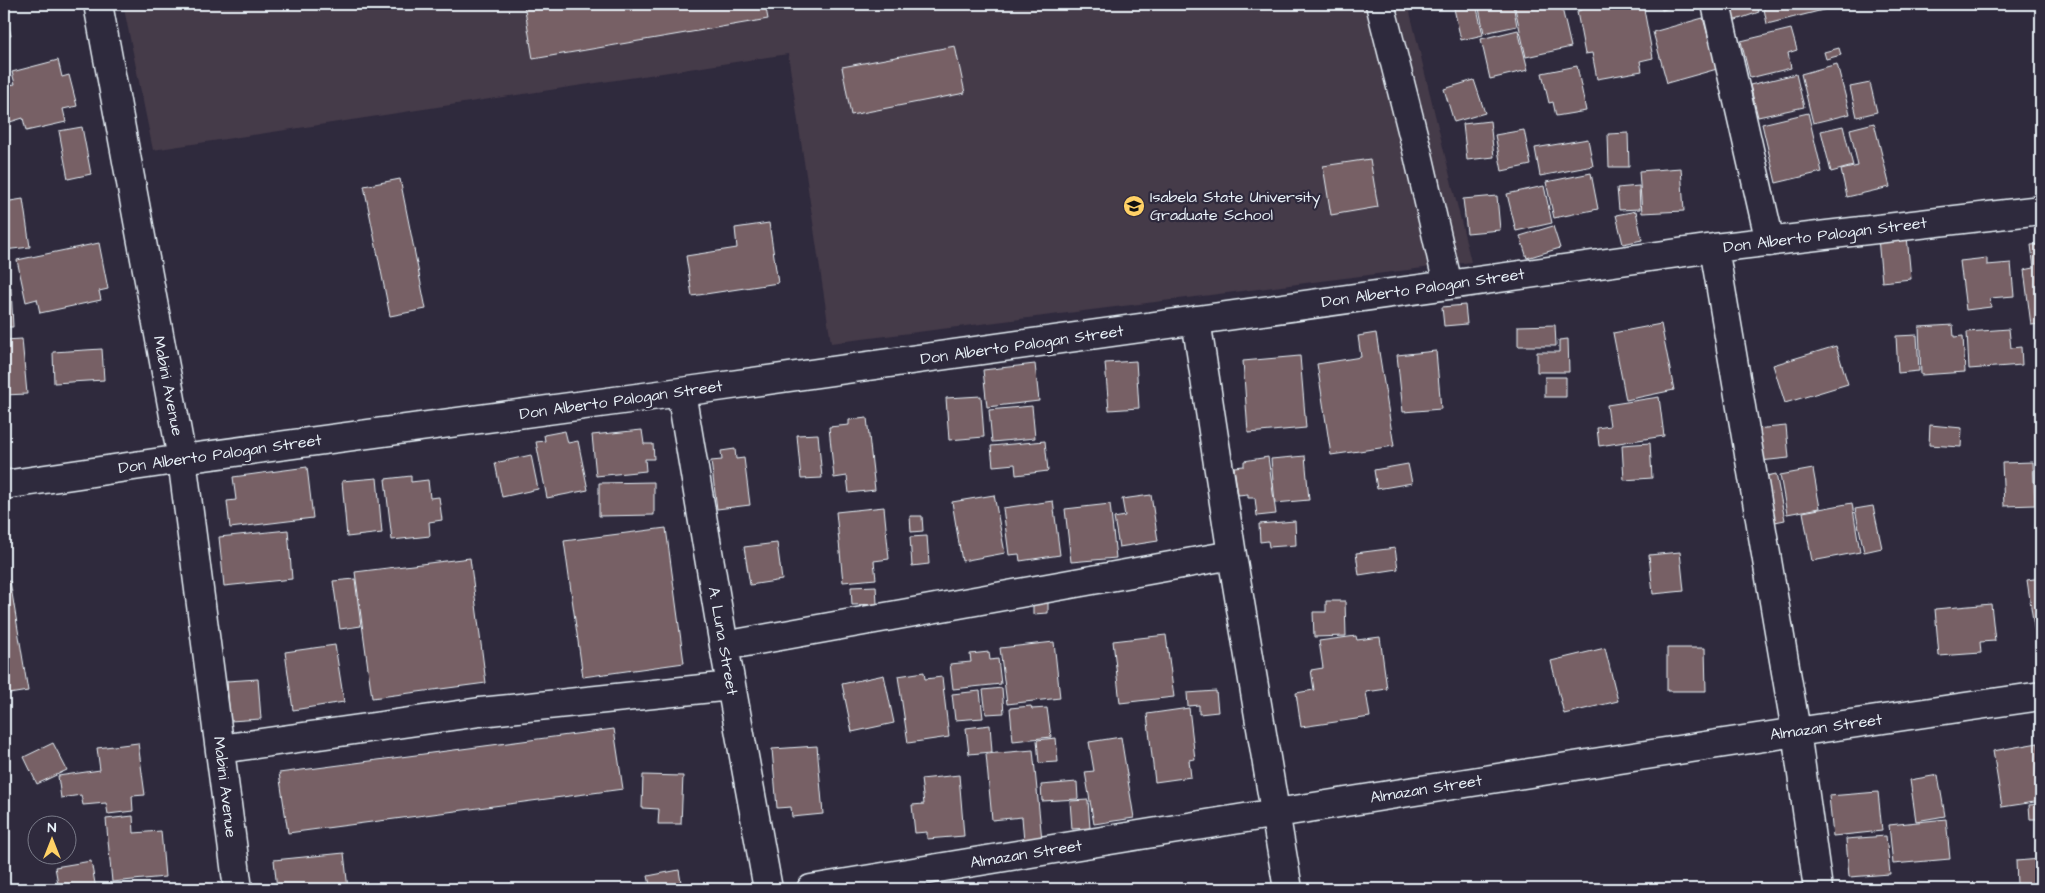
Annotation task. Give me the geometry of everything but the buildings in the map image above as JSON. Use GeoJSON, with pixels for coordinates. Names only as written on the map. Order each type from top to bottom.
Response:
{"type":"FeatureCollection","features":[{"type":"Feature","properties":{"kind":"street","name":"Mabini Avenue"},"geometry":{"type":"LineString","coordinates":[[98,4],[182,459],[238,889]]}},
{"type":"Feature","properties":{"kind":"street"},"geometry":{"type":"LineString","coordinates":[[1380,4],[1417,150],[1448,285]]}},
{"type":"Feature","properties":{"kind":"street"},"geometry":{"type":"LineString","coordinates":[[1716,4],[1770,242]]}},
{"type":"Feature","properties":{"kind":"street","name":"Don Alberto Palogan Street"},"geometry":{"type":"LineString","coordinates":[[4,485],[1714,248],[2041,210]]}},
{"type":"Feature","properties":{"kind":"street"},"geometry":{"type":"LineString","coordinates":[[1714,248],[1796,731],[1818,889]]}},
{"type":"Feature","properties":{"kind":"street"},"geometry":{"type":"LineString","coordinates":[[1196,320],[1232,555],[1288,889]]}},
{"type":"Feature","properties":{"kind":"street","name":"A. Luna Street"},"geometry":{"type":"LineString","coordinates":[[681,392],[768,889]]}},
{"type":"Feature","properties":{"kind":"street"},"geometry":{"type":"LineString","coordinates":[[724,646],[1232,555]]}},
{"type":"Feature","properties":{"kind":"street"},"geometry":{"type":"LineString","coordinates":[[220,749],[480,712],[731,686]]}},
{"type":"Feature","properties":{"kind":"street","name":"Almazan Street"},"geometry":{"type":"LineString","coordinates":[[811,889],[1276,812],[1796,731],[2041,696]]}},
{"type":"Feature","properties":{"kind":"shaded area","name":"Isabela State University Graduate School"},"geometry":{"type":"Polygon","coordinates":[[[123,4],[1408,4],[1471,262],[831,343],[788,54],[153,150],[123,4]]]}},
{"type":"Feature","properties":{"kind":"place","name":"Isabela State University Graduate School"},"geometry":{"type":"Point","coordinates":[1134,206]}}]}
